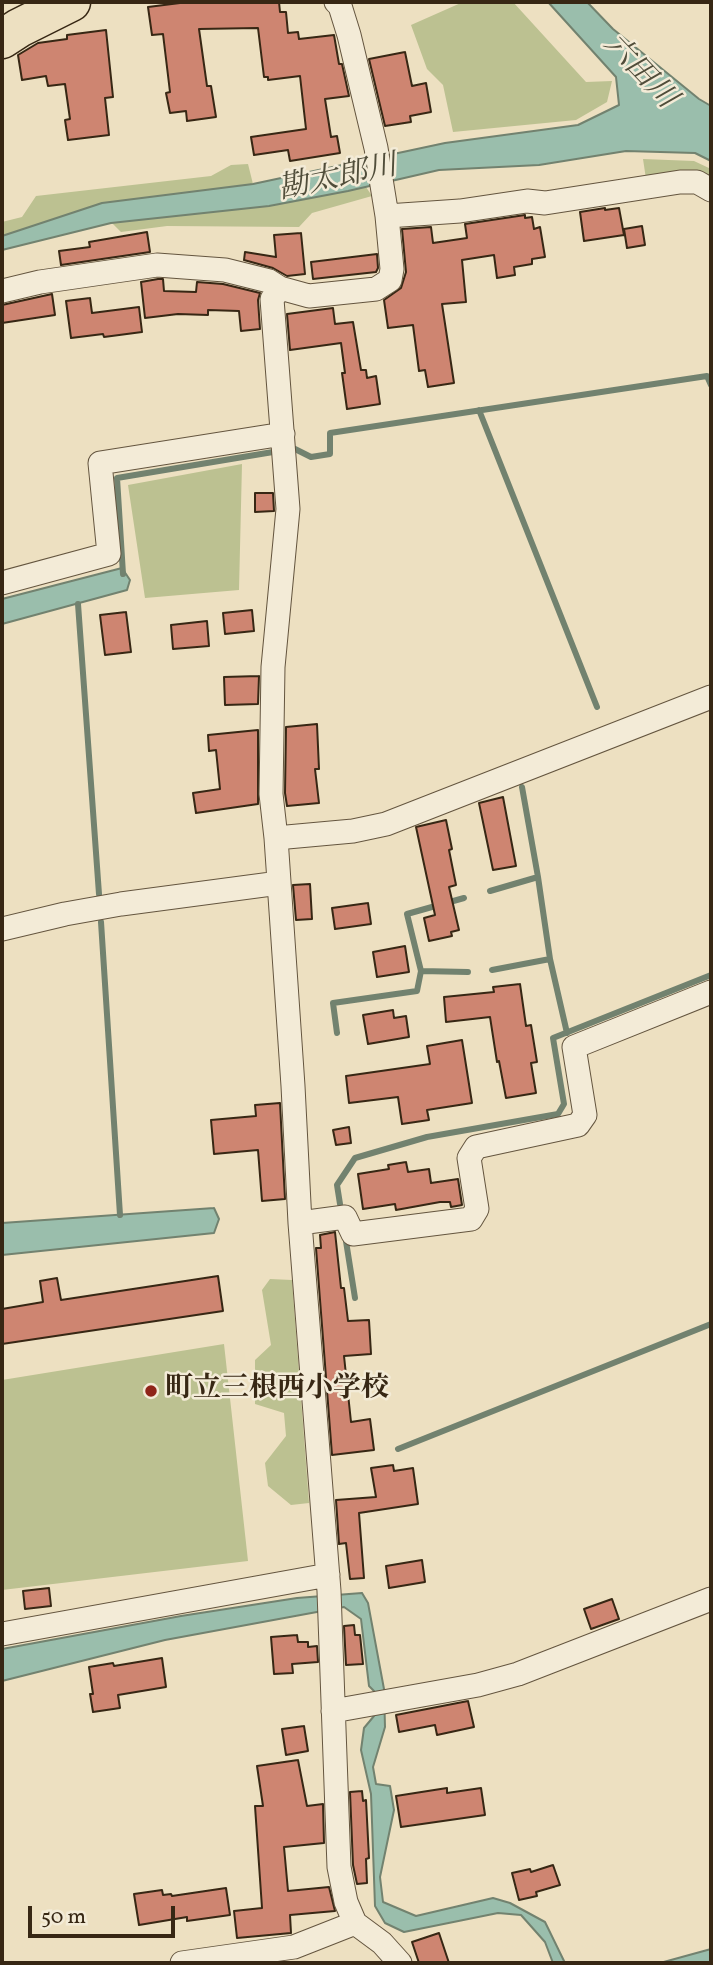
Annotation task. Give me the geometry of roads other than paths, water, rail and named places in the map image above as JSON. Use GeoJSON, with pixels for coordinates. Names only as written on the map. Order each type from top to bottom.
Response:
{"type":"FeatureCollection","features":[{"type":"Feature","properties":{"kind":"highway"},"geometry":{"type":"LineString","coordinates":[[2,38],[71,2]]}},
{"type":"Feature","properties":{"kind":"street"},"geometry":{"type":"LineString","coordinates":[[2,291],[40,282],[157,265],[225,270],[269,281],[280,289],[309,296],[376,289],[390,280],[392,269],[387,216],[376,148],[349,35],[340,6],[336,2]]}},
{"type":"Feature","properties":{"kind":"street"},"geometry":{"type":"LineString","coordinates":[[387,216],[460,211],[527,201],[545,203],[680,182],[697,182],[711,190]]}},
{"type":"Feature","properties":{"kind":"street"},"geometry":{"type":"LineString","coordinates":[[280,289],[272,299],[288,509],[273,667],[271,794],[293,1086],[300,1223],[329,1593],[339,1867],[346,1902],[355,1923],[382,1943],[400,1963]]}},
{"type":"Feature","properties":{"kind":"street"},"geometry":{"type":"LineString","coordinates":[[2,583],[109,554],[100,463],[283,434]]}},
{"type":"Feature","properties":{"kind":"street"},"geometry":{"type":"LineString","coordinates":[[276,838],[353,831],[386,824],[711,697]]}},
{"type":"Feature","properties":{"kind":"street"},"geometry":{"type":"LineString","coordinates":[[2,929],[121,904],[279,883]]}},
{"type":"Feature","properties":{"kind":"street"},"geometry":{"type":"LineString","coordinates":[[300,1223],[345,1217],[353,1234],[471,1219],[477,1209],[469,1158],[476,1147],[578,1125],[585,1115],[574,1047],[711,992]]}},
{"type":"Feature","properties":{"kind":"street"},"geometry":{"type":"LineString","coordinates":[[2,1634],[329,1593]]}},
{"type":"Feature","properties":{"kind":"street"},"geometry":{"type":"LineString","coordinates":[[333,1711],[478,1685],[518,1674],[711,1599]]}},
{"type":"Feature","properties":{"kind":"street"},"geometry":{"type":"LineString","coordinates":[[182,1963],[295,1947],[355,1923]]}},
{"type":"Feature","properties":{"kind":"water"},"geometry":{"type":"Polygon","coordinates":[[[548,2],[587,2],[613,29],[711,106],[711,161],[695,153],[626,151],[539,165],[439,170],[269,206],[111,223],[2,250],[2,236],[102,203],[253,184],[445,143],[578,125],[619,105],[616,77],[548,2]]]}},
{"type":"Feature","properties":{"kind":"water"},"geometry":{"type":"Polygon","coordinates":[[[122,568],[130,580],[127,590],[2,624],[2,599],[122,568]]]}},
{"type":"Feature","properties":{"kind":"water"},"geometry":{"type":"Polygon","coordinates":[[[214,1208],[219,1219],[214,1233],[2,1255],[2,1223],[214,1208]]]}},
{"type":"Feature","properties":{"kind":"water"},"geometry":{"type":"Polygon","coordinates":[[[362,1593],[368,1603],[384,1689],[385,1727],[373,1767],[376,1784],[390,1786],[394,1810],[380,1877],[383,1902],[416,1916],[493,1898],[510,1903],[545,1922],[565,1963],[553,1963],[545,1942],[521,1915],[498,1913],[404,1932],[385,1923],[375,1906],[371,1794],[361,1750],[364,1728],[374,1716],[374,1691],[369,1686],[361,1619],[344,1607],[165,1640],[2,1681],[2,1649],[181,1616],[297,1598],[362,1593]]]}},
{"type":"Feature","properties":{"kind":"water"},"geometry":{"type":"Polygon","coordinates":[[[711,1949],[711,1963],[660,1963],[711,1949]]]}},
{"type":"Feature","properties":{"kind":"waterway"},"geometry":{"type":"LineString","coordinates":[[295,449],[311,457],[330,454],[330,433],[707,376],[711,385]]}},
{"type":"Feature","properties":{"kind":"waterway"},"geometry":{"type":"LineString","coordinates":[[479,410],[597,707]]}},
{"type":"Feature","properties":{"kind":"waterway"},"geometry":{"type":"LineString","coordinates":[[123,574],[117,478],[273,452]]}},
{"type":"Feature","properties":{"kind":"waterway"},"geometry":{"type":"LineString","coordinates":[[78,604],[99,894]]}},
{"type":"Feature","properties":{"kind":"waterway"},"geometry":{"type":"LineString","coordinates":[[522,787],[550,959],[567,1033]]}},
{"type":"Feature","properties":{"kind":"waterway"},"geometry":{"type":"LineString","coordinates":[[490,891],[538,877]]}},
{"type":"Feature","properties":{"kind":"waterway"},"geometry":{"type":"LineString","coordinates":[[337,1033],[333,1003],[417,991],[421,971],[407,914],[464,898]]}},
{"type":"Feature","properties":{"kind":"waterway"},"geometry":{"type":"LineString","coordinates":[[101,922],[120,1215]]}},
{"type":"Feature","properties":{"kind":"waterway"},"geometry":{"type":"LineString","coordinates":[[492,970],[550,959]]}},
{"type":"Feature","properties":{"kind":"waterway"},"geometry":{"type":"LineString","coordinates":[[421,971],[468,972]]}},
{"type":"Feature","properties":{"kind":"waterway"},"geometry":{"type":"LineString","coordinates":[[340,1204],[337,1185],[355,1158],[427,1137],[558,1114],[564,1104],[553,1038],[711,975]]}},
{"type":"Feature","properties":{"kind":"waterway"},"geometry":{"type":"LineString","coordinates":[[345,1235],[355,1298]]}},
{"type":"Feature","properties":{"kind":"waterway"},"geometry":{"type":"LineString","coordinates":[[398,1449],[711,1324]]}},
{"type":"Feature","properties":{"kind":"place","name":"町立三根西小学校"},"geometry":{"type":"Point","coordinates":[151,1391]}},
{"type":"Feature","properties":{"kind":"water label","name":"六田川"},"geometry":{"type":"Point","coordinates":[638,73]}},
{"type":"Feature","properties":{"kind":"water label","name":"勘太郎川"},"geometry":{"type":"Point","coordinates":[338,180]}}]}
